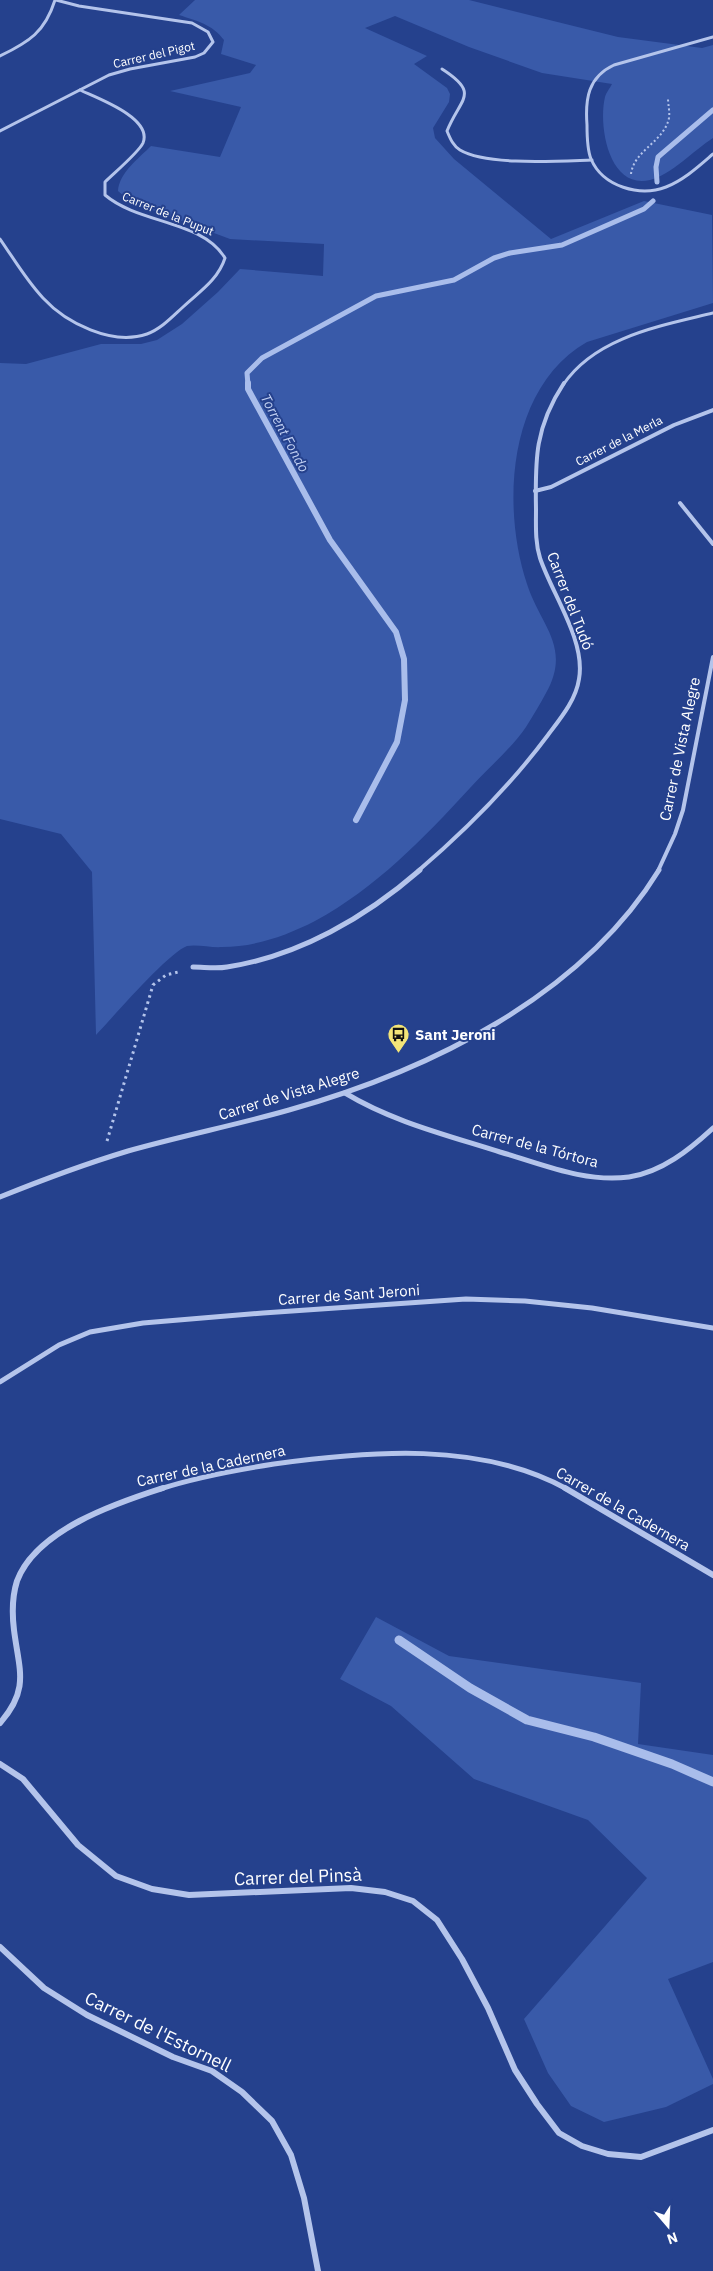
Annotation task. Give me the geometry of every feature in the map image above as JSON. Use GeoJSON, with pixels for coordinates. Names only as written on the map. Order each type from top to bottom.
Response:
{"type":"FeatureCollection","features":[{"type":"Feature","properties":{"kind":"street"},"geometry":{"type":"LineString","coordinates":[[0,56],[29,41],[43,29],[50,18],[56,0]]}},
{"type":"Feature","properties":{"kind":"street","name":"Carrer del Pigot"},"geometry":{"type":"LineString","coordinates":[[0,131],[30,118],[98,79],[122,70],[195,57],[204,53],[214,42],[208,32],[192,23],[79,6],[56,0]]}},
{"type":"Feature","properties":{"kind":"street"},"geometry":{"type":"LineString","coordinates":[[713,37],[614,65],[596,76],[590,85],[586,102],[587,130],[592,160],[604,176],[623,188],[650,190],[666,187],[680,180],[713,154]]}},
{"type":"Feature","properties":{"kind":"street"},"geometry":{"type":"LineString","coordinates":[[442,69],[458,78],[465,88],[465,101],[451,121],[447,131],[453,144],[460,150],[481,157],[553,161],[592,160]]}},
{"type":"Feature","properties":{"kind":"street","name":"Carrer de la Puput"},"geometry":{"type":"LineString","coordinates":[[0,239],[36,290],[58,314],[84,328],[122,337],[141,336],[163,327],[221,270],[225,258],[220,248],[213,242],[120,208],[105,194],[106,182],[142,144],[144,133],[138,121],[131,116],[80,90]]}},
{"type":"Feature","properties":{"kind":"street","name":"Carrer del Tudó"},"geometry":{"type":"LineString","coordinates":[[192,967],[226,967],[260,959],[327,933],[363,914],[430,863],[523,770],[571,699],[579,679],[580,662],[571,633],[539,555],[535,527],[534,464],[541,425],[555,396],[578,364],[602,348],[713,313]]}},
{"type":"Feature","properties":{"kind":"street","name":"Carrer de la Merla"},"geometry":{"type":"LineString","coordinates":[[535,490],[552,487],[674,424],[713,410]]}},
{"type":"Feature","properties":{"kind":"street"},"geometry":{"type":"LineString","coordinates":[[680,503],[713,544]]}},
{"type":"Feature","properties":{"kind":"street","name":"Carrer de Vista Alegre"},"geometry":{"type":"LineString","coordinates":[[0,1197],[106,1158],[289,1110],[345,1093],[408,1067],[490,1028],[538,998],[565,977],[603,941],[650,884],[666,858],[674,838],[690,777],[713,657]]}},
{"type":"Feature","properties":{"kind":"street","name":"Carrer de la Tórtora"},"geometry":{"type":"LineString","coordinates":[[345,1093],[361,1103],[395,1118],[539,1164],[591,1176],[617,1178],[662,1167],[684,1154],[713,1128]]}},
{"type":"Feature","properties":{"kind":"street","name":"Carrer de Sant Jeroni"},"geometry":{"type":"LineString","coordinates":[[0,1382],[59,1345],[90,1332],[143,1323],[272,1312],[466,1299],[525,1301],[592,1308],[686,1322],[713,1328]]}},
{"type":"Feature","properties":{"kind":"street","name":"Carrer de la Cadernera"},"geometry":{"type":"LineString","coordinates":[[0,1723],[14,1707],[22,1682],[12,1612],[18,1575],[32,1556],[52,1537],[90,1515],[131,1496],[180,1483],[275,1463],[343,1457],[420,1454],[471,1458],[504,1465],[538,1475],[562,1486],[713,1575]]}},
{"type":"Feature","properties":{"kind":"street","name":"Carrer del Pinsà"},"geometry":{"type":"LineString","coordinates":[[0,1764],[23,1779],[78,1845],[116,1876],[152,1889],[189,1895],[351,1888],[385,1892],[413,1901],[437,1920],[462,1959],[488,2008],[515,2070],[537,2104],[560,2133],[582,2146],[608,2154],[641,2157],[713,2130]]}},
{"type":"Feature","properties":{"kind":"street","name":"Carrer de l'Estornell"},"geometry":{"type":"LineString","coordinates":[[0,1947],[51,1992],[87,2015],[173,2057],[212,2070],[242,2092],[272,2121],[291,2155],[297,2172],[318,2271]]}},
{"type":"Feature","properties":{"kind":"path"},"geometry":{"type":"LineString","coordinates":[[629,189],[631,167],[638,155],[650,147],[662,134],[669,120],[668,98]]}},
{"type":"Feature","properties":{"kind":"path"},"geometry":{"type":"LineString","coordinates":[[107,1146],[108,1134],[153,985],[166,976],[192,967]]}},
{"type":"Feature","properties":{"kind":"shaded area"},"geometry":{"type":"Polygon","coordinates":[[[195,0],[469,0],[618,37],[702,48],[713,45],[713,138],[666,173],[650,180],[636,180],[625,175],[616,166],[605,139],[603,109],[606,95],[612,84],[542,73],[469,47],[395,16],[365,28],[427,56],[414,64],[447,88],[450,94],[449,102],[433,128],[435,138],[454,159],[551,239],[644,201],[712,215],[713,303],[587,342],[561,362],[541,388],[526,418],[518,451],[514,485],[514,520],[519,553],[527,584],[551,637],[555,649],[556,662],[553,677],[546,693],[526,727],[513,743],[435,826],[398,861],[337,908],[315,921],[270,940],[234,946],[187,946],[178,951],[154,972],[96,1035],[92,872],[61,834],[0,819],[0,363],[26,364],[101,344],[141,344],[157,340],[182,324],[218,292],[240,269],[323,276],[324,244],[230,239],[131,202],[118,191],[119,184],[126,172],[151,146],[220,157],[241,107],[170,91],[250,73],[256,65],[221,54],[224,40],[214,30],[204,24],[179,15],[195,0]]]}},
{"type":"Feature","properties":{"kind":"shaded area"},"geometry":{"type":"Polygon","coordinates":[[[376,1617],[449,1656],[641,1683],[638,1744],[713,1755],[713,1962],[668,1979],[713,2079],[713,2084],[666,2107],[604,2122],[571,2106],[548,2073],[524,2019],[647,1878],[588,1820],[474,1779],[391,1706],[340,1679],[376,1617]]]}},
{"type":"Feature","properties":{"kind":"waterway","name":"Torrent Fondo"},"geometry":{"type":"LineString","coordinates":[[657,182],[656,167],[658,157],[713,110]]}},
{"type":"Feature","properties":{"kind":"waterway","name":"Torrent Fondo"},"geometry":{"type":"LineString","coordinates":[[248,385],[247,373],[262,358],[376,296],[454,280],[494,258],[510,253],[562,245],[644,209],[653,201]]}},
{"type":"Feature","properties":{"kind":"waterway","name":"Torrent Fondo"},"geometry":{"type":"LineString","coordinates":[[248,385],[248,389],[330,540],[396,632],[404,659],[405,700],[397,742],[356,820]]}},
{"type":"Feature","properties":{"kind":"waterway"},"geometry":{"type":"LineString","coordinates":[[399,1640],[470,1688],[527,1720],[594,1737],[672,1764],[713,1782]]}},
{"type":"Feature","properties":{"kind":"place","name":"Sant Jeroni"},"geometry":{"type":"Point","coordinates":[399,1054]}}]}
